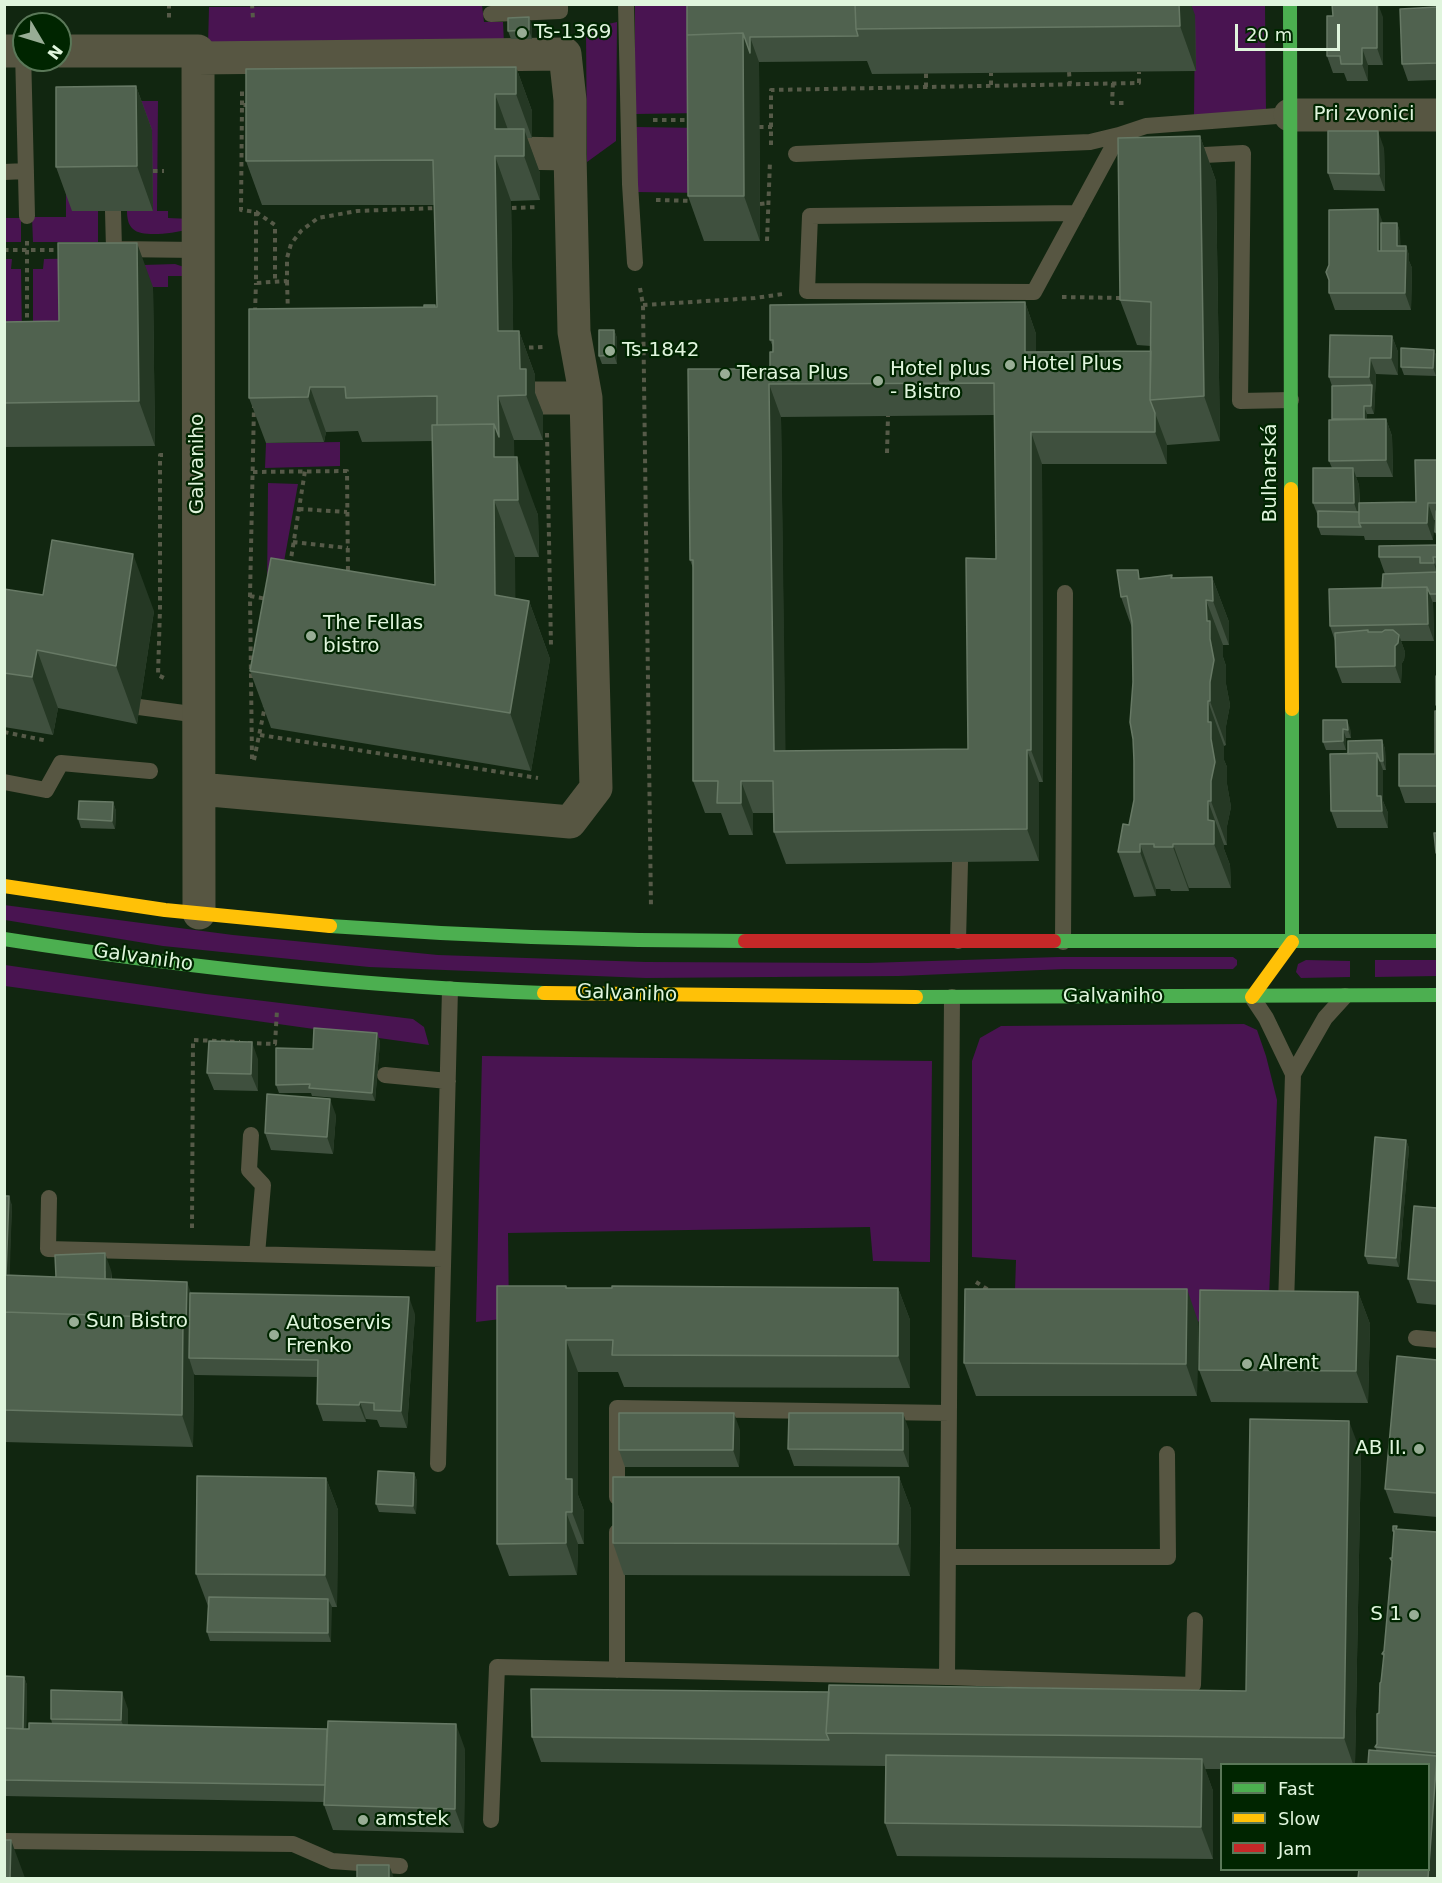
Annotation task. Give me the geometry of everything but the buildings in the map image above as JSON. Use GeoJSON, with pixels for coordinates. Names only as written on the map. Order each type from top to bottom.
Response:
{"type":"FeatureCollection","features":[{"type":"Feature","properties":{"kind":"main road","name":"Bulharská"},"geometry":{"type":"LineString","coordinates":[[1290,4],[1292,942]]}},
{"type":"Feature","properties":{"kind":"main road"},"geometry":{"type":"LineString","coordinates":[[4,886],[199,914],[337,927],[544,940],[1437,941]]}},
{"type":"Feature","properties":{"kind":"main road","name":"Galvaniho"},"geometry":{"type":"LineString","coordinates":[[4,939],[213,968],[328,980],[450,989],[671,996],[1437,995]]}},
{"type":"Feature","properties":{"kind":"main road"},"geometry":{"type":"LineString","coordinates":[[1252,997],[1292,942]]}},
{"type":"Feature","properties":{"kind":"street"},"geometry":{"type":"LineString","coordinates":[[72,51],[198,54],[565,54],[570,100],[574,332],[586,398],[596,788],[570,822],[199,789]]}},
{"type":"Feature","properties":{"kind":"street","name":"Galvaniho"},"geometry":{"type":"LineString","coordinates":[[198,54],[199,914]]}},
{"type":"Feature","properties":{"kind":"street","name":"Pri zvonici"},"geometry":{"type":"LineString","coordinates":[[1290,115],[1437,115]]}},
{"type":"Feature","properties":{"kind":"street"},"geometry":{"type":"LineString","coordinates":[[511,153],[570,154]]}},
{"type":"Feature","properties":{"kind":"street"},"geometry":{"type":"LineString","coordinates":[[535,398],[586,398]]}},
{"type":"Feature","properties":{"kind":"lane"},"geometry":{"type":"LineString","coordinates":[[491,14],[560,11],[560,4]]}},
{"type":"Feature","properties":{"kind":"lane"},"geometry":{"type":"LineString","coordinates":[[626,4],[628,121],[635,263]]}},
{"type":"Feature","properties":{"kind":"lane"},"geometry":{"type":"LineString","coordinates":[[19,72],[27,216]]}},
{"type":"Feature","properties":{"kind":"lane"},"geometry":{"type":"LineString","coordinates":[[796,154],[1090,142],[1146,126],[1290,115]]}},
{"type":"Feature","properties":{"kind":"lane"},"geometry":{"type":"LineString","coordinates":[[1077,213],[810,216],[807,291],[1034,292],[1077,213],[1119,135]]}},
{"type":"Feature","properties":{"kind":"lane"},"geometry":{"type":"LineString","coordinates":[[1172,156],[1243,153],[1240,401],[1291,400]]}},
{"type":"Feature","properties":{"kind":"lane"},"geometry":{"type":"LineString","coordinates":[[1106,159],[1125,158]]}},
{"type":"Feature","properties":{"kind":"lane"},"geometry":{"type":"LineString","coordinates":[[4,172],[26,171]]}},
{"type":"Feature","properties":{"kind":"lane"},"geometry":{"type":"LineString","coordinates":[[113,211],[114,268]]}},
{"type":"Feature","properties":{"kind":"lane"},"geometry":{"type":"LineString","coordinates":[[114,249],[198,250]]}},
{"type":"Feature","properties":{"kind":"lane"},"geometry":{"type":"LineString","coordinates":[[1063,942],[1065,593]]}},
{"type":"Feature","properties":{"kind":"lane"},"geometry":{"type":"LineString","coordinates":[[140,707],[199,715]]}},
{"type":"Feature","properties":{"kind":"lane"},"geometry":{"type":"LineString","coordinates":[[4,782],[46,790],[61,763],[150,771]]}},
{"type":"Feature","properties":{"kind":"lane"},"geometry":{"type":"LineString","coordinates":[[958,941],[960,862]]}},
{"type":"Feature","properties":{"kind":"lane"},"geometry":{"type":"LineString","coordinates":[[438,1464],[450,989]]}},
{"type":"Feature","properties":{"kind":"lane"},"geometry":{"type":"LineString","coordinates":[[1293,1074],[1325,1018],[1345,996]]}},
{"type":"Feature","properties":{"kind":"lane"},"geometry":{"type":"LineString","coordinates":[[947,1677],[952,997]]}},
{"type":"Feature","properties":{"kind":"lane"},"geometry":{"type":"LineString","coordinates":[[1252,997],[1266,1018],[1293,1074],[1286,1305],[1308,1305]]}},
{"type":"Feature","properties":{"kind":"lane"},"geometry":{"type":"LineString","coordinates":[[385,1075],[448,1081]]}},
{"type":"Feature","properties":{"kind":"lane"},"geometry":{"type":"LineString","coordinates":[[251,1135],[249,1170],[263,1185],[257,1254]]}},
{"type":"Feature","properties":{"kind":"lane"},"geometry":{"type":"LineString","coordinates":[[49,1198],[48,1249],[443,1258]]}},
{"type":"Feature","properties":{"kind":"lane"},"geometry":{"type":"LineString","coordinates":[[1416,1338],[1437,1340]]}},
{"type":"Feature","properties":{"kind":"lane"},"geometry":{"type":"LineString","coordinates":[[617,1670],[617,1408],[949,1413]]}},
{"type":"Feature","properties":{"kind":"lane"},"geometry":{"type":"LineString","coordinates":[[948,1557],[1168,1557],[1167,1454]]}},
{"type":"Feature","properties":{"kind":"lane"},"geometry":{"type":"LineString","coordinates":[[491,1820],[497,1667],[1193,1685],[1195,1620]]}},
{"type":"Feature","properties":{"kind":"lane"},"geometry":{"type":"LineString","coordinates":[[4,1841],[293,1844],[332,1862],[400,1866]]}},
{"type":"Feature","properties":{"kind":"path"},"geometry":{"type":"LineString","coordinates":[[252,4],[253,19]]}},
{"type":"Feature","properties":{"kind":"path"},"geometry":{"type":"LineString","coordinates":[[1069,72],[1070,84]]}},
{"type":"Feature","properties":{"kind":"path"},"geometry":{"type":"LineString","coordinates":[[771,149],[771,90],[1139,82],[1139,72]]}},
{"type":"Feature","properties":{"kind":"path"},"geometry":{"type":"LineString","coordinates":[[926,73],[926,87]]}},
{"type":"Feature","properties":{"kind":"path"},"geometry":{"type":"LineString","coordinates":[[991,73],[991,85]]}},
{"type":"Feature","properties":{"kind":"path"},"geometry":{"type":"LineString","coordinates":[[251,105],[242,105],[241,210],[256,212],[275,225],[275,281]]}},
{"type":"Feature","properties":{"kind":"path"},"geometry":{"type":"LineString","coordinates":[[628,121],[692,120]]}},
{"type":"Feature","properties":{"kind":"path"},"geometry":{"type":"LineString","coordinates":[[759,127],[772,127]]}},
{"type":"Feature","properties":{"kind":"path"},"geometry":{"type":"LineString","coordinates":[[766,241],[771,160]]}},
{"type":"Feature","properties":{"kind":"path"},"geometry":{"type":"LineString","coordinates":[[153,171],[164,171]]}},
{"type":"Feature","properties":{"kind":"path"},"geometry":{"type":"LineString","coordinates":[[631,200],[704,201]]}},
{"type":"Feature","properties":{"kind":"path"},"geometry":{"type":"LineString","coordinates":[[760,204],[769,203]]}},
{"type":"Feature","properties":{"kind":"path"},"geometry":{"type":"LineString","coordinates":[[512,208],[540,207]]}},
{"type":"Feature","properties":{"kind":"path"},"geometry":{"type":"LineString","coordinates":[[292,322],[288,315],[287,258],[291,244],[301,231],[318,218],[357,211],[439,208]]}},
{"type":"Feature","properties":{"kind":"path"},"geometry":{"type":"LineString","coordinates":[[255,318],[256,212]]}},
{"type":"Feature","properties":{"kind":"path"},"geometry":{"type":"LineString","coordinates":[[27,216],[27,335]]}},
{"type":"Feature","properties":{"kind":"path"},"geometry":{"type":"LineString","coordinates":[[4,250],[62,250]]}},
{"type":"Feature","properties":{"kind":"path"},"geometry":{"type":"LineString","coordinates":[[635,263],[643,305],[651,941]]}},
{"type":"Feature","properties":{"kind":"path"},"geometry":{"type":"LineString","coordinates":[[256,283],[287,281]]}},
{"type":"Feature","properties":{"kind":"path"},"geometry":{"type":"LineString","coordinates":[[643,305],[755,298],[807,291]]}},
{"type":"Feature","properties":{"kind":"path"},"geometry":{"type":"LineString","coordinates":[[1034,292],[1058,297],[1125,298]]}},
{"type":"Feature","properties":{"kind":"path"},"geometry":{"type":"LineString","coordinates":[[513,348],[542,347]]}},
{"type":"Feature","properties":{"kind":"path"},"geometry":{"type":"LineString","coordinates":[[254,401],[250,596],[253,767],[266,702]]}},
{"type":"Feature","properties":{"kind":"path"},"geometry":{"type":"LineString","coordinates":[[887,453],[888,416]]}},
{"type":"Feature","properties":{"kind":"path"},"geometry":{"type":"LineString","coordinates":[[288,572],[305,471]]}},
{"type":"Feature","properties":{"kind":"path"},"geometry":{"type":"LineString","coordinates":[[253,472],[347,471],[348,578]]}},
{"type":"Feature","properties":{"kind":"path"},"geometry":{"type":"LineString","coordinates":[[298,509],[347,512]]}},
{"type":"Feature","properties":{"kind":"path"},"geometry":{"type":"LineString","coordinates":[[293,542],[348,548]]}},
{"type":"Feature","properties":{"kind":"path"},"geometry":{"type":"LineString","coordinates":[[250,596],[272,600]]}},
{"type":"Feature","properties":{"kind":"path"},"geometry":{"type":"LineString","coordinates":[[154,608],[160,609]]}},
{"type":"Feature","properties":{"kind":"path"},"geometry":{"type":"LineString","coordinates":[[4,732],[47,740],[61,763]]}},
{"type":"Feature","properties":{"kind":"path"},"geometry":{"type":"LineString","coordinates":[[260,735],[538,778]]}},
{"type":"Feature","properties":{"kind":"path"},"geometry":{"type":"LineString","coordinates":[[191,1252],[193,1040],[275,1044],[277,1007]]}},
{"type":"Feature","properties":{"kind":"path"},"geometry":{"type":"LineString","coordinates":[[968,1277],[995,1293]]}},
{"type":"Feature","properties":{"kind":"shaded area"},"geometry":{"type":"Polygon","coordinates":[[[482,5],[484,22],[503,22],[504,44],[208,46],[209,7],[482,5]]]}},
{"type":"Feature","properties":{"kind":"shaded area"},"geometry":{"type":"Polygon","coordinates":[[[635,5],[713,5],[703,113],[635,114],[635,5]]]}},
{"type":"Feature","properties":{"kind":"shaded area"},"geometry":{"type":"Polygon","coordinates":[[[1162,5],[1265,5],[1266,114],[1194,117],[1195,15],[1162,5]]]}},
{"type":"Feature","properties":{"kind":"shaded area"},"geometry":{"type":"Polygon","coordinates":[[[617,22],[616,141],[587,162],[586,29],[617,22]]]}},
{"type":"Feature","properties":{"kind":"shaded area"},"geometry":{"type":"Polygon","coordinates":[[[66,101],[158,101],[157,211],[168,211],[168,218],[192,219],[186,230],[151,234],[137,232],[128,221],[127,211],[98,211],[98,242],[33,242],[32,217],[66,217],[66,101]]]}},
{"type":"Feature","properties":{"kind":"shaded area"},"geometry":{"type":"Polygon","coordinates":[[[636,127],[703,128],[703,193],[636,192],[636,127]]]}},
{"type":"Feature","properties":{"kind":"shaded area"},"geometry":{"type":"Polygon","coordinates":[[[4,218],[21,218],[21,242],[5,242],[4,218]]]}},
{"type":"Feature","properties":{"kind":"shaded area"},"geometry":{"type":"Polygon","coordinates":[[[100,258],[75,365],[33,338],[33,269],[43,269],[44,259],[100,258]]]}},
{"type":"Feature","properties":{"kind":"shaded area"},"geometry":{"type":"Polygon","coordinates":[[[4,259],[12,259],[11,269],[21,269],[22,336],[4,366],[4,259]]]}},
{"type":"Feature","properties":{"kind":"shaded area"},"geometry":{"type":"Polygon","coordinates":[[[175,264],[187,268],[192,276],[168,276],[168,287],[128,287],[143,265],[175,264]]]}},
{"type":"Feature","properties":{"kind":"shaded area"},"geometry":{"type":"Polygon","coordinates":[[[340,442],[340,466],[265,468],[266,443],[340,442]]]}},
{"type":"Feature","properties":{"kind":"shaded area"},"geometry":{"type":"Polygon","coordinates":[[[268,483],[298,484],[278,595],[267,592],[268,483]]]}},
{"type":"Feature","properties":{"kind":"shaded area"},"geometry":{"type":"Polygon","coordinates":[[[4,905],[233,935],[438,955],[646,962],[867,963],[1059,957],[1233,957],[1237,960],[1237,965],[1233,969],[1065,969],[899,976],[646,978],[369,967],[163,946],[5,920],[4,905]]]}},
{"type":"Feature","properties":{"kind":"shaded area"},"geometry":{"type":"Polygon","coordinates":[[[1306,960],[1350,961],[1350,977],[1301,978],[1296,972],[1298,964],[1306,960]]]}},
{"type":"Feature","properties":{"kind":"shaded area"},"geometry":{"type":"Polygon","coordinates":[[[1375,960],[1437,960],[1437,976],[1375,977],[1375,960]]]}},
{"type":"Feature","properties":{"kind":"shaded area"},"geometry":{"type":"Polygon","coordinates":[[[5,965],[206,994],[413,1019],[424,1027],[429,1045],[5,986],[5,965]]]}},
{"type":"Feature","properties":{"kind":"shaded area"},"geometry":{"type":"Polygon","coordinates":[[[1244,1024],[1257,1030],[1277,1100],[1268,1322],[1014,1320],[1016,1260],[972,1257],[972,1061],[980,1038],[1001,1026],[1244,1024]]]}},
{"type":"Feature","properties":{"kind":"shaded area"},"geometry":{"type":"Polygon","coordinates":[[[482,1056],[932,1061],[930,1262],[873,1261],[870,1227],[508,1233],[509,1318],[476,1322],[482,1056]]]}},
{"type":"Feature","properties":{"kind":"traffic: fast"},"geometry":{"type":"LineString","coordinates":[[1290,4],[1291,489]]}},
{"type":"Feature","properties":{"kind":"traffic: fast"},"geometry":{"type":"LineString","coordinates":[[1292,709],[1292,942]]}},
{"type":"Feature","properties":{"kind":"traffic: fast"},"geometry":{"type":"LineString","coordinates":[[330,926],[537,937],[745,941]]}},
{"type":"Feature","properties":{"kind":"traffic: fast"},"geometry":{"type":"LineString","coordinates":[[4,939],[206,967],[341,981],[544,993]]}},
{"type":"Feature","properties":{"kind":"traffic: fast"},"geometry":{"type":"LineString","coordinates":[[1054,941],[1438,941]]}},
{"type":"Feature","properties":{"kind":"traffic: fast"},"geometry":{"type":"LineString","coordinates":[[916,997],[1438,995]]}},
{"type":"Feature","properties":{"kind":"traffic: slow"},"geometry":{"type":"LineString","coordinates":[[1291,489],[1292,709]]}},
{"type":"Feature","properties":{"kind":"traffic: slow"},"geometry":{"type":"LineString","coordinates":[[4,886],[165,910],[330,926]]}},
{"type":"Feature","properties":{"kind":"traffic: slow"},"geometry":{"type":"LineString","coordinates":[[1252,997],[1292,942]]}},
{"type":"Feature","properties":{"kind":"traffic: slow"},"geometry":{"type":"LineString","coordinates":[[544,993],[916,997]]}},
{"type":"Feature","properties":{"kind":"traffic: jam"},"geometry":{"type":"LineString","coordinates":[[745,941],[1054,941]]}},
{"type":"Feature","properties":{"kind":"place","name":"Ts-1369"},"geometry":{"type":"Point","coordinates":[522,33]}},
{"type":"Feature","properties":{"kind":"place","name":"Ts-1842"},"geometry":{"type":"Point","coordinates":[610,351]}},
{"type":"Feature","properties":{"kind":"place","name":"Hotel Plus"},"geometry":{"type":"Point","coordinates":[1010,365]}},
{"type":"Feature","properties":{"kind":"place","name":"Terasa Plus"},"geometry":{"type":"Point","coordinates":[725,374]}},
{"type":"Feature","properties":{"kind":"place","name":"Hotel plus - Bistro"},"geometry":{"type":"Point","coordinates":[878,381]}},
{"type":"Feature","properties":{"kind":"place","name":"The Fellas bistro"},"geometry":{"type":"Point","coordinates":[311,636]}},
{"type":"Feature","properties":{"kind":"place","name":"Sun Bistro"},"geometry":{"type":"Point","coordinates":[74,1322]}},
{"type":"Feature","properties":{"kind":"place","name":"Autoservis Frenko"},"geometry":{"type":"Point","coordinates":[274,1335]}},
{"type":"Feature","properties":{"kind":"place","name":"Alrent"},"geometry":{"type":"Point","coordinates":[1247,1364]}},
{"type":"Feature","properties":{"kind":"place","name":"AB II."},"geometry":{"type":"Point","coordinates":[1419,1449]}},
{"type":"Feature","properties":{"kind":"place","name":"S 1"},"geometry":{"type":"Point","coordinates":[1414,1615]}},
{"type":"Feature","properties":{"kind":"place","name":"amstek"},"geometry":{"type":"Point","coordinates":[363,1820]}}]}
